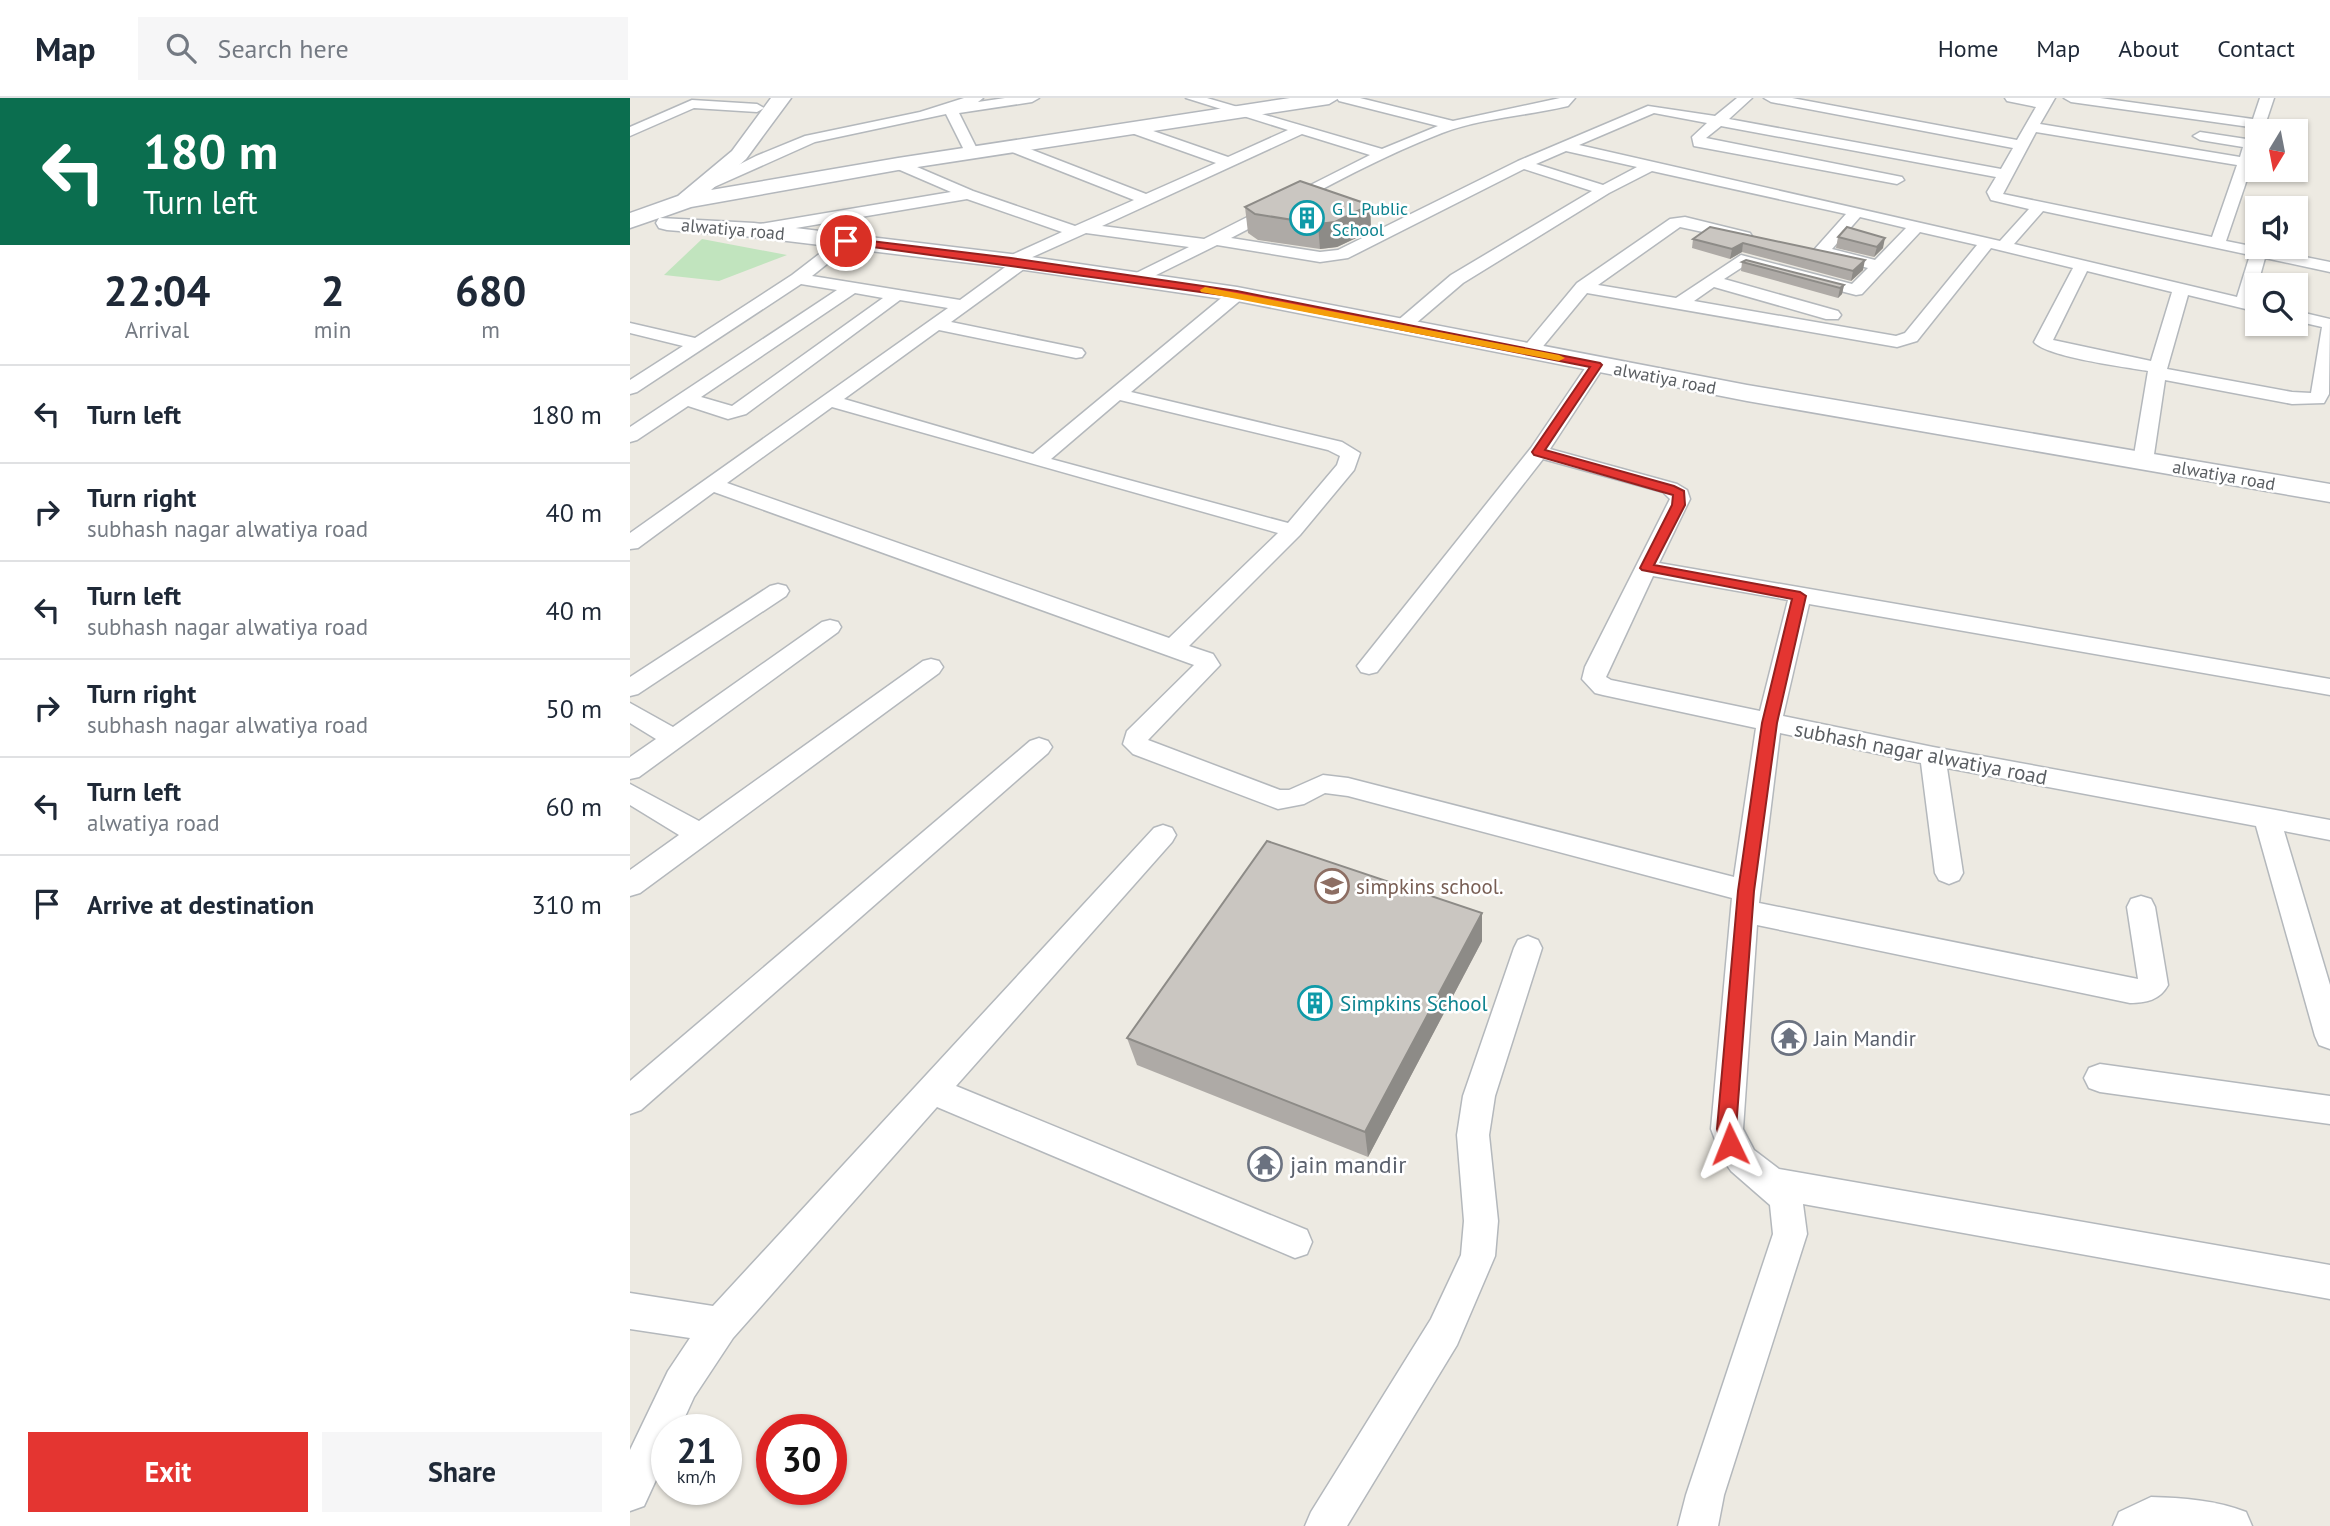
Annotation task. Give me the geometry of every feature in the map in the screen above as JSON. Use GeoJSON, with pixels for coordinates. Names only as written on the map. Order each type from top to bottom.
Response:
{"type":"FeatureCollection","features":[{"type":"Feature","properties":{"kind":"street"},"geometry":{"type":"LineString","coordinates":[[667,223],[699,189],[739,155],[780,98]]}},
{"type":"Feature","properties":{"kind":"street"},"geometry":{"type":"LineString","coordinates":[[951,110],[976,98]]}},
{"type":"Feature","properties":{"kind":"street"},"geometry":{"type":"LineString","coordinates":[[630,221],[817,137],[951,110],[1032,98]]}},
{"type":"Feature","properties":{"kind":"street"},"geometry":{"type":"LineString","coordinates":[[1193,98],[1383,154]]}},
{"type":"Feature","properties":{"kind":"street"},"geometry":{"type":"LineString","coordinates":[[699,189],[898,164],[1295,100],[1329,98]]}},
{"type":"Feature","properties":{"kind":"street"},"geometry":{"type":"LineString","coordinates":[[1344,98],[1451,125]]}},
{"type":"Feature","properties":{"kind":"street"},"geometry":{"type":"LineString","coordinates":[[1136,280],[1383,154],[1451,125],[1563,103],[1568,98]]}},
{"type":"Feature","properties":{"kind":"street"},"geometry":{"type":"LineString","coordinates":[[1745,98],[1699,137],[1699,143],[1897,180]]}},
{"type":"Feature","properties":{"kind":"street"},"geometry":{"type":"LineString","coordinates":[[1772,98],[2022,145]]}},
{"type":"Feature","properties":{"kind":"street"},"geometry":{"type":"LineString","coordinates":[[2012,98],[2047,107],[2005,174],[1995,192],[1996,197],[2245,248]]}},
{"type":"Feature","properties":{"kind":"street"},"geometry":{"type":"LineString","coordinates":[[2071,98],[2245,122]]}},
{"type":"Feature","properties":{"kind":"street"},"geometry":{"type":"LineString","coordinates":[[2259,119],[2267,98]]}},
{"type":"Feature","properties":{"kind":"street"},"geometry":{"type":"LineString","coordinates":[[699,189],[718,156],[762,103]]}},
{"type":"Feature","properties":{"kind":"street"},"geometry":{"type":"LineString","coordinates":[[630,132],[692,104],[762,103]]}},
{"type":"Feature","properties":{"kind":"street"},"geometry":{"type":"LineString","coordinates":[[898,164],[968,194],[1080,230],[1210,242],[1320,257],[1342,255],[1523,164],[1653,109],[2005,174]]}},
{"type":"Feature","properties":{"kind":"street"},"geometry":{"type":"LineString","coordinates":[[951,110],[972,153]]}},
{"type":"Feature","properties":{"kind":"street"},"geometry":{"type":"LineString","coordinates":[[2033,127],[2244,162]]}},
{"type":"Feature","properties":{"kind":"street"},"geometry":{"type":"LineString","coordinates":[[1131,128],[1228,162]]}},
{"type":"Feature","properties":{"kind":"street"},"geometry":{"type":"LineString","coordinates":[[634,530],[712,484],[1017,262],[1146,199],[1302,129]]}},
{"type":"Feature","properties":{"kind":"street"},"geometry":{"type":"LineString","coordinates":[[2185,134],[2245,143]]}},
{"type":"Feature","properties":{"kind":"street"},"geometry":{"type":"LineString","coordinates":[[1564,146],[2245,304]]}},
{"type":"Feature","properties":{"kind":"street"},"geometry":{"type":"LineString","coordinates":[[1012,147],[1146,199]]}},
{"type":"Feature","properties":{"kind":"street"},"geometry":{"type":"LineString","coordinates":[[1815,250],[1861,213],[1918,157]]}},
{"type":"Feature","properties":{"kind":"street"},"geometry":{"type":"LineString","coordinates":[[2218,242],[2245,159]]}},
{"type":"Feature","properties":{"kind":"street"},"geometry":{"type":"LineString","coordinates":[[1523,164],[1604,190]]}},
{"type":"Feature","properties":{"kind":"street"},"geometry":{"type":"LineString","coordinates":[[1402,326],[1457,279],[1604,190],[1650,166]]}},
{"type":"Feature","properties":{"kind":"street"},"geometry":{"type":"LineString","coordinates":[[754,230],[968,194]]}},
{"type":"Feature","properties":{"kind":"street"},"geometry":{"type":"LineString","coordinates":[[1583,286],[1888,342],[1906,341],[1994,246],[2039,207]]}},
{"type":"Feature","properties":{"kind":"street","name":"alwatiya road"},"geometry":{"type":"LineString","coordinates":[[630,221],[754,230],[846,241],[1017,262],[1237,294],[1596,365],[2330,493]]}},
{"type":"Feature","properties":{"kind":"street"},"geometry":{"type":"LineString","coordinates":[[1529,352],[1583,286],[1676,222],[1760,240]]}},
{"type":"Feature","properties":{"kind":"street"},"geometry":{"type":"LineString","coordinates":[[1818,329],[1916,226]]}},
{"type":"Feature","properties":{"kind":"street"},"geometry":{"type":"LineString","coordinates":[[630,388],[797,279],[846,241]]}},
{"type":"Feature","properties":{"kind":"street"},"geometry":{"type":"LineString","coordinates":[[1815,250],[1879,266]]}},
{"type":"Feature","properties":{"kind":"street"},"geometry":{"type":"LineString","coordinates":[[2294,259],[2330,267]]}},
{"type":"Feature","properties":{"kind":"street"},"geometry":{"type":"LineString","coordinates":[[1680,303],[1741,260],[1856,290]]}},
{"type":"Feature","properties":{"kind":"street"},"geometry":{"type":"LineString","coordinates":[[2082,266],[2043,342],[2056,348],[2292,398],[2317,399],[2330,329]]}},
{"type":"Feature","properties":{"kind":"street"},"geometry":{"type":"LineString","coordinates":[[797,279],[961,305]]}},
{"type":"Feature","properties":{"kind":"street"},"geometry":{"type":"LineString","coordinates":[[1712,281],[1832,314]]}},
{"type":"Feature","properties":{"kind":"street"},"geometry":{"type":"LineString","coordinates":[[630,436],[852,288]]}},
{"type":"Feature","properties":{"kind":"street"},"geometry":{"type":"LineString","coordinates":[[2143,461],[2158,370],[2181,289]]}},
{"type":"Feature","properties":{"kind":"street"},"geometry":{"type":"LineString","coordinates":[[1036,461],[1237,294]]}},
{"type":"Feature","properties":{"kind":"street"},"geometry":{"type":"LineString","coordinates":[[687,398],[728,413],[739,410],[897,295]]}},
{"type":"Feature","properties":{"kind":"street"},"geometry":{"type":"LineString","coordinates":[[2308,319],[2330,324]]}},
{"type":"Feature","properties":{"kind":"street"},"geometry":{"type":"LineString","coordinates":[[935,324],[1076,353]]}},
{"type":"Feature","properties":{"kind":"street"},"geometry":{"type":"LineString","coordinates":[[630,328],[698,344]]}},
{"type":"Feature","properties":{"kind":"street"},"geometry":{"type":"LineString","coordinates":[[1369,666],[1538,452],[1596,365]]}},
{"type":"Feature","properties":{"kind":"street"},"geometry":{"type":"LineString","coordinates":[[1117,394],[1335,446],[1350,453],[1347,466],[1293,531],[1173,649]]}},
{"type":"Feature","properties":{"kind":"street"},"geometry":{"type":"LineString","coordinates":[[827,400],[1036,461],[1293,531]]}},
{"type":"Feature","properties":{"kind":"street","name":"subhash nagar alwatiya road"},"geometry":{"type":"LineString","coordinates":[[1538,452],[1670,488],[1680,494],[1678,505],[1597,667],[1594,679],[1603,687],[1933,756],[2330,830]]}},
{"type":"Feature","properties":{"kind":"street"},"geometry":{"type":"LineString","coordinates":[[712,484],[1205,660],[1208,665],[1205,670],[1136,737],[1136,744],[1278,799],[1297,799],[1320,785],[1348,787],[1745,901],[2130,991],[2143,991],[2153,985],[2141,907]]}},
{"type":"Feature","properties":{"kind":"street"},"geometry":{"type":"LineString","coordinates":[[1646,568],[2330,687]]}},
{"type":"Feature","properties":{"kind":"street"},"geometry":{"type":"LineString","coordinates":[[630,688],[778,591]]}},
{"type":"Feature","properties":{"kind":"street"},"geometry":{"type":"LineString","coordinates":[[1800,596],[1769,723],[1745,901],[1727,1129],[1730,1144],[1738,1160],[1776,1184],[2330,1282]]}},
{"type":"Feature","properties":{"kind":"street"},"geometry":{"type":"LineString","coordinates":[[630,770],[830,627]]}},
{"type":"Feature","properties":{"kind":"street"},"geometry":{"type":"LineString","coordinates":[[630,885],[931,667]]}},
{"type":"Feature","properties":{"kind":"street"},"geometry":{"type":"LineString","coordinates":[[630,711],[674,739]]}},
{"type":"Feature","properties":{"kind":"street"},"geometry":{"type":"LineString","coordinates":[[630,1100],[1039,747]]}},
{"type":"Feature","properties":{"kind":"street"},"geometry":{"type":"LineString","coordinates":[[1933,756],[1949,873]]}},
{"type":"Feature","properties":{"kind":"street"},"geometry":{"type":"LineString","coordinates":[[630,793],[700,835]]}},
{"type":"Feature","properties":{"kind":"street"},"geometry":{"type":"LineString","coordinates":[[2267,818],[2330,1036]]}},
{"type":"Feature","properties":{"kind":"street"},"geometry":{"type":"LineString","coordinates":[[630,1492],[675,1395],[720,1325],[1163,835]]}},
{"type":"Feature","properties":{"kind":"street"},"geometry":{"type":"LineString","coordinates":[[1325,1526],[1444,1332],[1478,1256],[1481,1221],[1473,1135],[1479,1096],[1528,948]]}},
{"type":"Feature","properties":{"kind":"street"},"geometry":{"type":"LineString","coordinates":[[2100,1079],[2330,1110]]}},
{"type":"Feature","properties":{"kind":"street"},"geometry":{"type":"LineString","coordinates":[[934,1091],[1295,1242]]}},
{"type":"Feature","properties":{"kind":"street"},"geometry":{"type":"LineString","coordinates":[[1698,1526],[1705,1495],[1790,1234],[1791,1216],[1787,1201],[1776,1184]]}},
{"type":"Feature","properties":{"kind":"street"},"geometry":{"type":"LineString","coordinates":[[630,1311],[720,1325]]}},
{"type":"Feature","properties":{"kind":"street"},"geometry":{"type":"LineString","coordinates":[[2133,1526],[2151,1516],[2186,1518],[2232,1526]]}},
{"type":"Feature","properties":{"kind":"green space"},"geometry":{"type":"Polygon","coordinates":[[[702,239],[787,255],[719,281],[664,275],[702,239]]]}},
{"type":"Feature","properties":{"kind":"building"},"geometry":{"type":"Polygon","coordinates":[[[1300,181],[1370,205],[1335,222],[1318,224],[1255,214],[1245,207],[1300,181]]]}},
{"type":"Feature","properties":{"kind":"building"},"geometry":{"type":"Polygon","coordinates":[[[1710,227],[1865,260],[1853,271],[1743,243],[1732,249],[1693,239],[1710,227]]]}},
{"type":"Feature","properties":{"kind":"building"},"geometry":{"type":"Polygon","coordinates":[[[1847,227],[1885,238],[1877,247],[1838,237],[1847,227]]]}},
{"type":"Feature","properties":{"kind":"building"},"geometry":{"type":"Polygon","coordinates":[[[1746,260],[1844,285],[1840,288],[1742,262],[1746,260]]]}},
{"type":"Feature","properties":{"kind":"building","name":"Simpkins School"},"geometry":{"type":"Polygon","coordinates":[[[1267,841],[1482,913],[1365,1132],[1127,1038],[1267,841]]]}},
{"type":"Feature","properties":{"kind":"slow traffic"},"geometry":{"type":"LineString","coordinates":[[1205,290],[1237,294],[1559,358]]}},
{"type":"Feature","properties":{"kind":"place","name":"G L Public School"},"geometry":{"type":"Point","coordinates":[1307,218]}},
{"type":"Feature","properties":{"kind":"place","name":"simpkins school."},"geometry":{"type":"Point","coordinates":[1332,886]}},
{"type":"Feature","properties":{"kind":"place","name":"Simpkins School"},"geometry":{"type":"Point","coordinates":[1315,1003]}},
{"type":"Feature","properties":{"kind":"place","name":"Jain Mandir"},"geometry":{"type":"Point","coordinates":[1789,1038]}},
{"type":"Feature","properties":{"kind":"place","name":"jain mandir"},"geometry":{"type":"Point","coordinates":[1265,1164]}},
{"type":"Feature","properties":{"kind":"route"},"geometry":{"type":"LineString","coordinates":[[846,241],[1011,261],[1237,294],[1596,365],[1538,452],[1670,488],[1680,494],[1678,505],[1646,568],[1800,596],[1769,723],[1746,891],[1727,1129],[1730,1144]]}}]}
